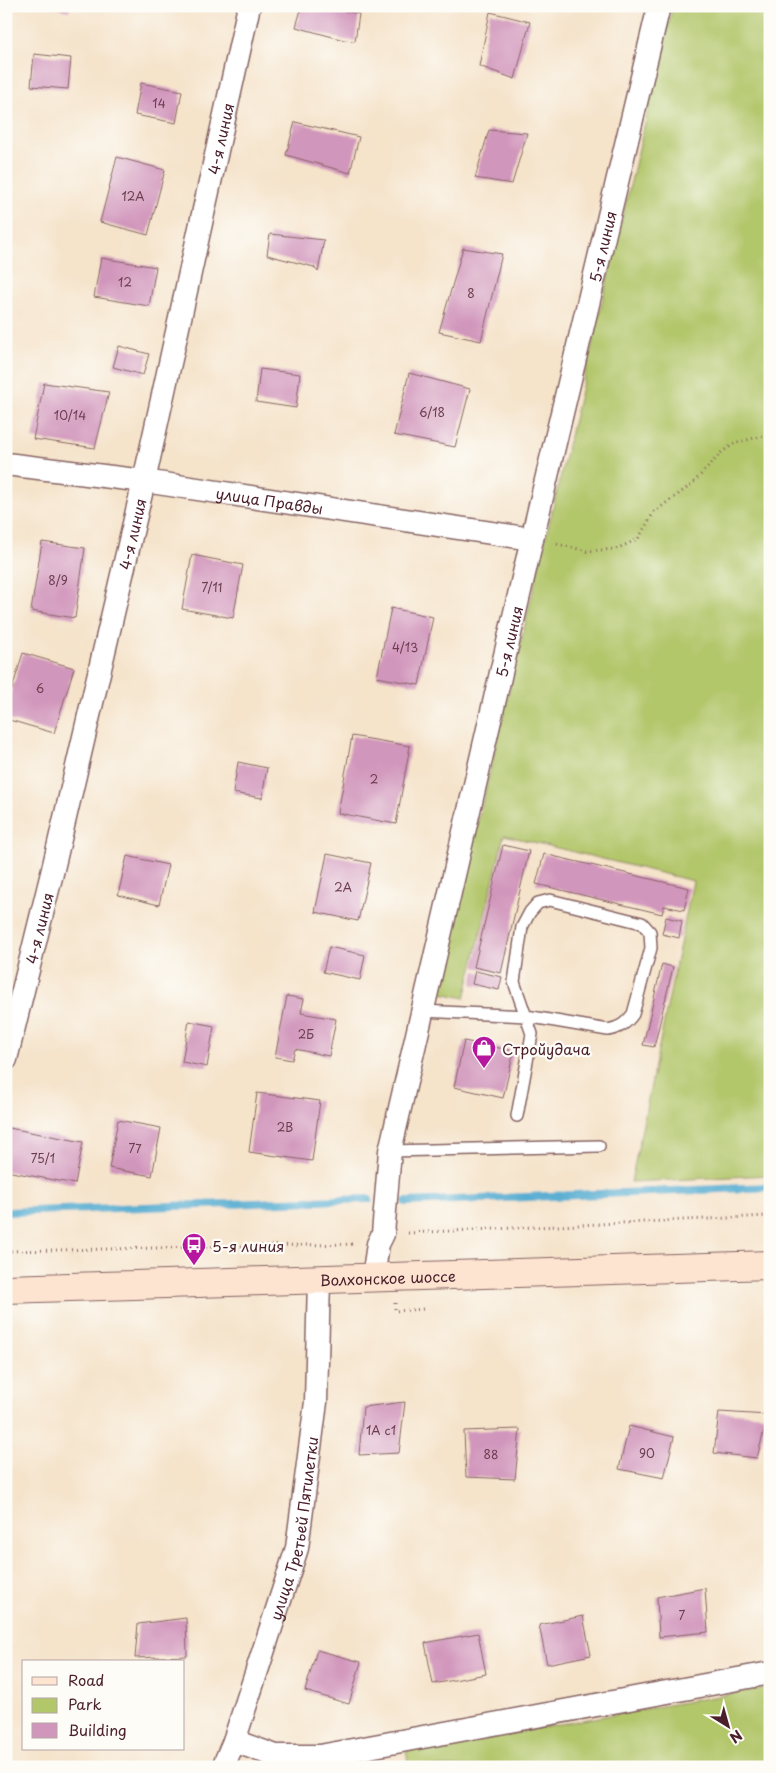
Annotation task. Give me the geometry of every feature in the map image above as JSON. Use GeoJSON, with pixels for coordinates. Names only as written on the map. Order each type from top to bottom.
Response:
{"type":"FeatureCollection","features":[{"type":"Feature","properties":{"kind":"main road","name":"Волхонское шоссе"},"geometry":{"type":"LineString","coordinates":[[6,1289],[770,1265]]}},
{"type":"Feature","properties":{"kind":"street","name":"4-я линия"},"geometry":{"type":"LineString","coordinates":[[6,1059],[53,869],[144,481],[248,6]]}},
{"type":"Feature","properties":{"kind":"street","name":"5-я линия"},"geometry":{"type":"LineString","coordinates":[[373,1278],[378,1244],[383,1234],[390,1151],[532,539],[659,6]]}},
{"type":"Feature","properties":{"kind":"street","name":"улица Правды"},"geometry":{"type":"LineString","coordinates":[[6,464],[144,481],[532,539]]}},
{"type":"Feature","properties":{"kind":"street","name":"улица Третьей Пятилетки"},"geometry":{"type":"LineString","coordinates":[[223,1767],[234,1742],[265,1641],[297,1548],[316,1402],[319,1279]]}},
{"type":"Feature","properties":{"kind":"street"},"geometry":{"type":"LineString","coordinates":[[234,1742],[276,1756],[320,1756],[770,1673]]}},
{"type":"Feature","properties":{"kind":"lane"},"geometry":{"type":"LineString","coordinates":[[422,1011],[526,1016],[608,1030],[618,1028],[628,1022],[633,1014],[650,948],[650,932],[642,923],[550,900],[538,903],[530,912],[522,927],[514,982],[526,1016],[532,1034],[517,1116]]}},
{"type":"Feature","properties":{"kind":"lane"},"geometry":{"type":"LineString","coordinates":[[390,1151],[599,1146]]}},
{"type":"Feature","properties":{"kind":"path"},"geometry":{"type":"LineString","coordinates":[[532,539],[587,551],[616,549],[623,546],[638,539],[654,512],[691,485],[722,452],[735,443],[770,434]]}},
{"type":"Feature","properties":{"kind":"path"},"geometry":{"type":"LineString","coordinates":[[383,1234],[770,1216]]}},
{"type":"Feature","properties":{"kind":"green space"},"geometry":{"type":"Polygon","coordinates":[[[673,6],[770,6],[770,1175],[631,1182],[693,881],[504,835],[465,998],[437,992],[673,6]]]}},
{"type":"Feature","properties":{"kind":"green space"},"geometry":{"type":"Polygon","coordinates":[[[770,1687],[770,1764],[756,1767],[409,1767],[406,1751],[770,1687]]]}},
{"type":"Feature","properties":{"kind":"building"},"geometry":{"type":"Polygon","coordinates":[[[46,6],[70,6],[69,11],[46,6]]]}},
{"type":"Feature","properties":{"kind":"building"},"geometry":{"type":"Polygon","coordinates":[[[158,6],[176,6],[175,11],[158,6]]]}},
{"type":"Feature","properties":{"kind":"building"},"geometry":{"type":"Polygon","coordinates":[[[302,6],[321,6],[359,14],[355,41],[344,40],[296,27],[302,6]]]}},
{"type":"Feature","properties":{"kind":"building"},"geometry":{"type":"Polygon","coordinates":[[[490,12],[530,22],[515,79],[479,66],[490,12]]]}},
{"type":"Feature","properties":{"kind":"building"},"geometry":{"type":"Polygon","coordinates":[[[34,54],[71,58],[68,89],[31,86],[34,54]]]}},
{"type":"Feature","properties":{"kind":"building"},"geometry":{"type":"Polygon","coordinates":[[[141,83],[182,91],[176,123],[135,115],[141,83]]]}},
{"type":"Feature","properties":{"kind":"building"},"geometry":{"type":"Polygon","coordinates":[[[295,122],[359,137],[350,173],[286,155],[295,122]]]}},
{"type":"Feature","properties":{"kind":"building"},"geometry":{"type":"Polygon","coordinates":[[[489,130],[527,133],[512,184],[475,178],[489,130]]]}},
{"type":"Feature","properties":{"kind":"building"},"geometry":{"type":"Polygon","coordinates":[[[117,157],[165,170],[148,235],[100,222],[117,157]]]}},
{"type":"Feature","properties":{"kind":"building"},"geometry":{"type":"Polygon","coordinates":[[[270,234],[324,240],[318,272],[314,267],[267,255],[270,234]]]}},
{"type":"Feature","properties":{"kind":"building"},"geometry":{"type":"Polygon","coordinates":[[[463,248],[502,254],[481,341],[439,332],[463,248]]]}},
{"type":"Feature","properties":{"kind":"building"},"geometry":{"type":"Polygon","coordinates":[[[101,258],[156,267],[149,306],[94,297],[101,258]]]}},
{"type":"Feature","properties":{"kind":"building"},"geometry":{"type":"Polygon","coordinates":[[[119,346],[149,354],[143,375],[113,367],[119,346]]]}},
{"type":"Feature","properties":{"kind":"building"},"geometry":{"type":"Polygon","coordinates":[[[260,369],[300,374],[296,408],[256,402],[260,369]]]}},
{"type":"Feature","properties":{"kind":"building"},"geometry":{"type":"Polygon","coordinates":[[[409,373],[470,389],[455,447],[394,435],[409,373]]]}},
{"type":"Feature","properties":{"kind":"building"},"geometry":{"type":"Polygon","coordinates":[[[44,383],[109,392],[95,448],[33,439],[44,383]]]}},
{"type":"Feature","properties":{"kind":"building"},"geometry":{"type":"Polygon","coordinates":[[[42,542],[85,548],[75,618],[31,611],[42,542]]]}},
{"type":"Feature","properties":{"kind":"building"},"geometry":{"type":"Polygon","coordinates":[[[192,555],[243,565],[233,618],[182,609],[192,555]]]}},
{"type":"Feature","properties":{"kind":"building"},"geometry":{"type":"Polygon","coordinates":[[[391,608],[433,617],[419,685],[377,677],[391,608]]]}},
{"type":"Feature","properties":{"kind":"building"},"geometry":{"type":"Polygon","coordinates":[[[23,653],[74,668],[54,733],[6,719],[6,709],[23,653]]]}},
{"type":"Feature","properties":{"kind":"building"},"geometry":{"type":"Polygon","coordinates":[[[352,736],[410,746],[396,824],[338,813],[352,736]]]}},
{"type":"Feature","properties":{"kind":"building"},"geometry":{"type":"Polygon","coordinates":[[[238,762],[267,768],[262,798],[233,793],[238,762]]]}},
{"type":"Feature","properties":{"kind":"building"},"geometry":{"type":"Polygon","coordinates":[[[503,845],[529,851],[501,973],[474,967],[503,845]]]}},
{"type":"Feature","properties":{"kind":"building"},"geometry":{"type":"Polygon","coordinates":[[[327,854],[371,863],[358,921],[315,912],[327,854]]]}},
{"type":"Feature","properties":{"kind":"building"},"geometry":{"type":"Polygon","coordinates":[[[544,854],[689,888],[684,910],[664,906],[662,914],[536,884],[544,854]]]}},
{"type":"Feature","properties":{"kind":"building"},"geometry":{"type":"Polygon","coordinates":[[[127,856],[168,865],[159,905],[118,895],[127,856]]]}},
{"type":"Feature","properties":{"kind":"building"},"geometry":{"type":"Polygon","coordinates":[[[666,917],[682,921],[679,938],[662,934],[666,917]]]}},
{"type":"Feature","properties":{"kind":"building"},"geometry":{"type":"Polygon","coordinates":[[[329,947],[365,955],[360,980],[323,972],[329,947]]]}},
{"type":"Feature","properties":{"kind":"building"},"geometry":{"type":"Polygon","coordinates":[[[662,964],[673,967],[654,1047],[643,1045],[662,964]]]}},
{"type":"Feature","properties":{"kind":"building"},"geometry":{"type":"Polygon","coordinates":[[[475,971],[502,977],[499,990],[472,984],[475,971]]]}},
{"type":"Feature","properties":{"kind":"building"},"geometry":{"type":"Polygon","coordinates":[[[287,996],[304,999],[301,1013],[336,1019],[329,1056],[295,1049],[292,1060],[275,1057],[287,996]]]}},
{"type":"Feature","properties":{"kind":"building"},"geometry":{"type":"Polygon","coordinates":[[[189,1021],[214,1026],[207,1067],[182,1062],[189,1021]]]}},
{"type":"Feature","properties":{"kind":"building","name":"Стройудача"},"geometry":{"type":"Polygon","coordinates":[[[464,1041],[514,1051],[503,1098],[454,1087],[464,1041]]]}},
{"type":"Feature","properties":{"kind":"building"},"geometry":{"type":"Polygon","coordinates":[[[257,1093],[320,1101],[312,1161],[249,1152],[257,1093]]]}},
{"type":"Feature","properties":{"kind":"building"},"geometry":{"type":"Polygon","coordinates":[[[118,1120],[161,1128],[152,1176],[109,1168],[118,1120]]]}},
{"type":"Feature","properties":{"kind":"building"},"geometry":{"type":"Polygon","coordinates":[[[9,1128],[83,1142],[75,1184],[6,1171],[6,1145],[9,1128]]]}},
{"type":"Feature","properties":{"kind":"building"},"geometry":{"type":"Polygon","coordinates":[[[405,1402],[399,1453],[359,1455],[363,1407],[405,1402]]]}},
{"type":"Feature","properties":{"kind":"building"},"geometry":{"type":"Polygon","coordinates":[[[719,1412],[768,1415],[757,1458],[714,1453],[719,1412]]]}},
{"type":"Feature","properties":{"kind":"building"},"geometry":{"type":"Polygon","coordinates":[[[629,1426],[674,1437],[664,1478],[619,1469],[629,1426]]]}},
{"type":"Feature","properties":{"kind":"building"},"geometry":{"type":"Polygon","coordinates":[[[520,1429],[515,1479],[466,1477],[464,1431],[520,1429]]]}},
{"type":"Feature","properties":{"kind":"building"},"geometry":{"type":"Polygon","coordinates":[[[705,1588],[708,1632],[659,1637],[657,1597],[705,1588]]]}},
{"type":"Feature","properties":{"kind":"building"},"geometry":{"type":"Polygon","coordinates":[[[583,1616],[591,1655],[547,1664],[539,1625],[583,1616]]]}},
{"type":"Feature","properties":{"kind":"building"},"geometry":{"type":"Polygon","coordinates":[[[186,1618],[187,1656],[135,1658],[138,1624],[186,1618]]]}},
{"type":"Feature","properties":{"kind":"building"},"geometry":{"type":"Polygon","coordinates":[[[478,1633],[486,1674],[433,1684],[425,1643],[478,1633]]]}},
{"type":"Feature","properties":{"kind":"building"},"geometry":{"type":"Polygon","coordinates":[[[317,1650],[361,1662],[349,1704],[305,1691],[317,1650]]]}},
{"type":"Feature","properties":{"kind":"waterway"},"geometry":{"type":"LineString","coordinates":[[406,1202],[770,1187]]}},
{"type":"Feature","properties":{"kind":"waterway"},"geometry":{"type":"LineString","coordinates":[[6,1212],[369,1199]]}},
{"type":"Feature","properties":{"kind":"place","name":"Стройудача"},"geometry":{"type":"Point","coordinates":[484,1069]}},
{"type":"Feature","properties":{"kind":"place","name":"5-я линия"},"geometry":{"type":"Point","coordinates":[194,1266]}}]}
